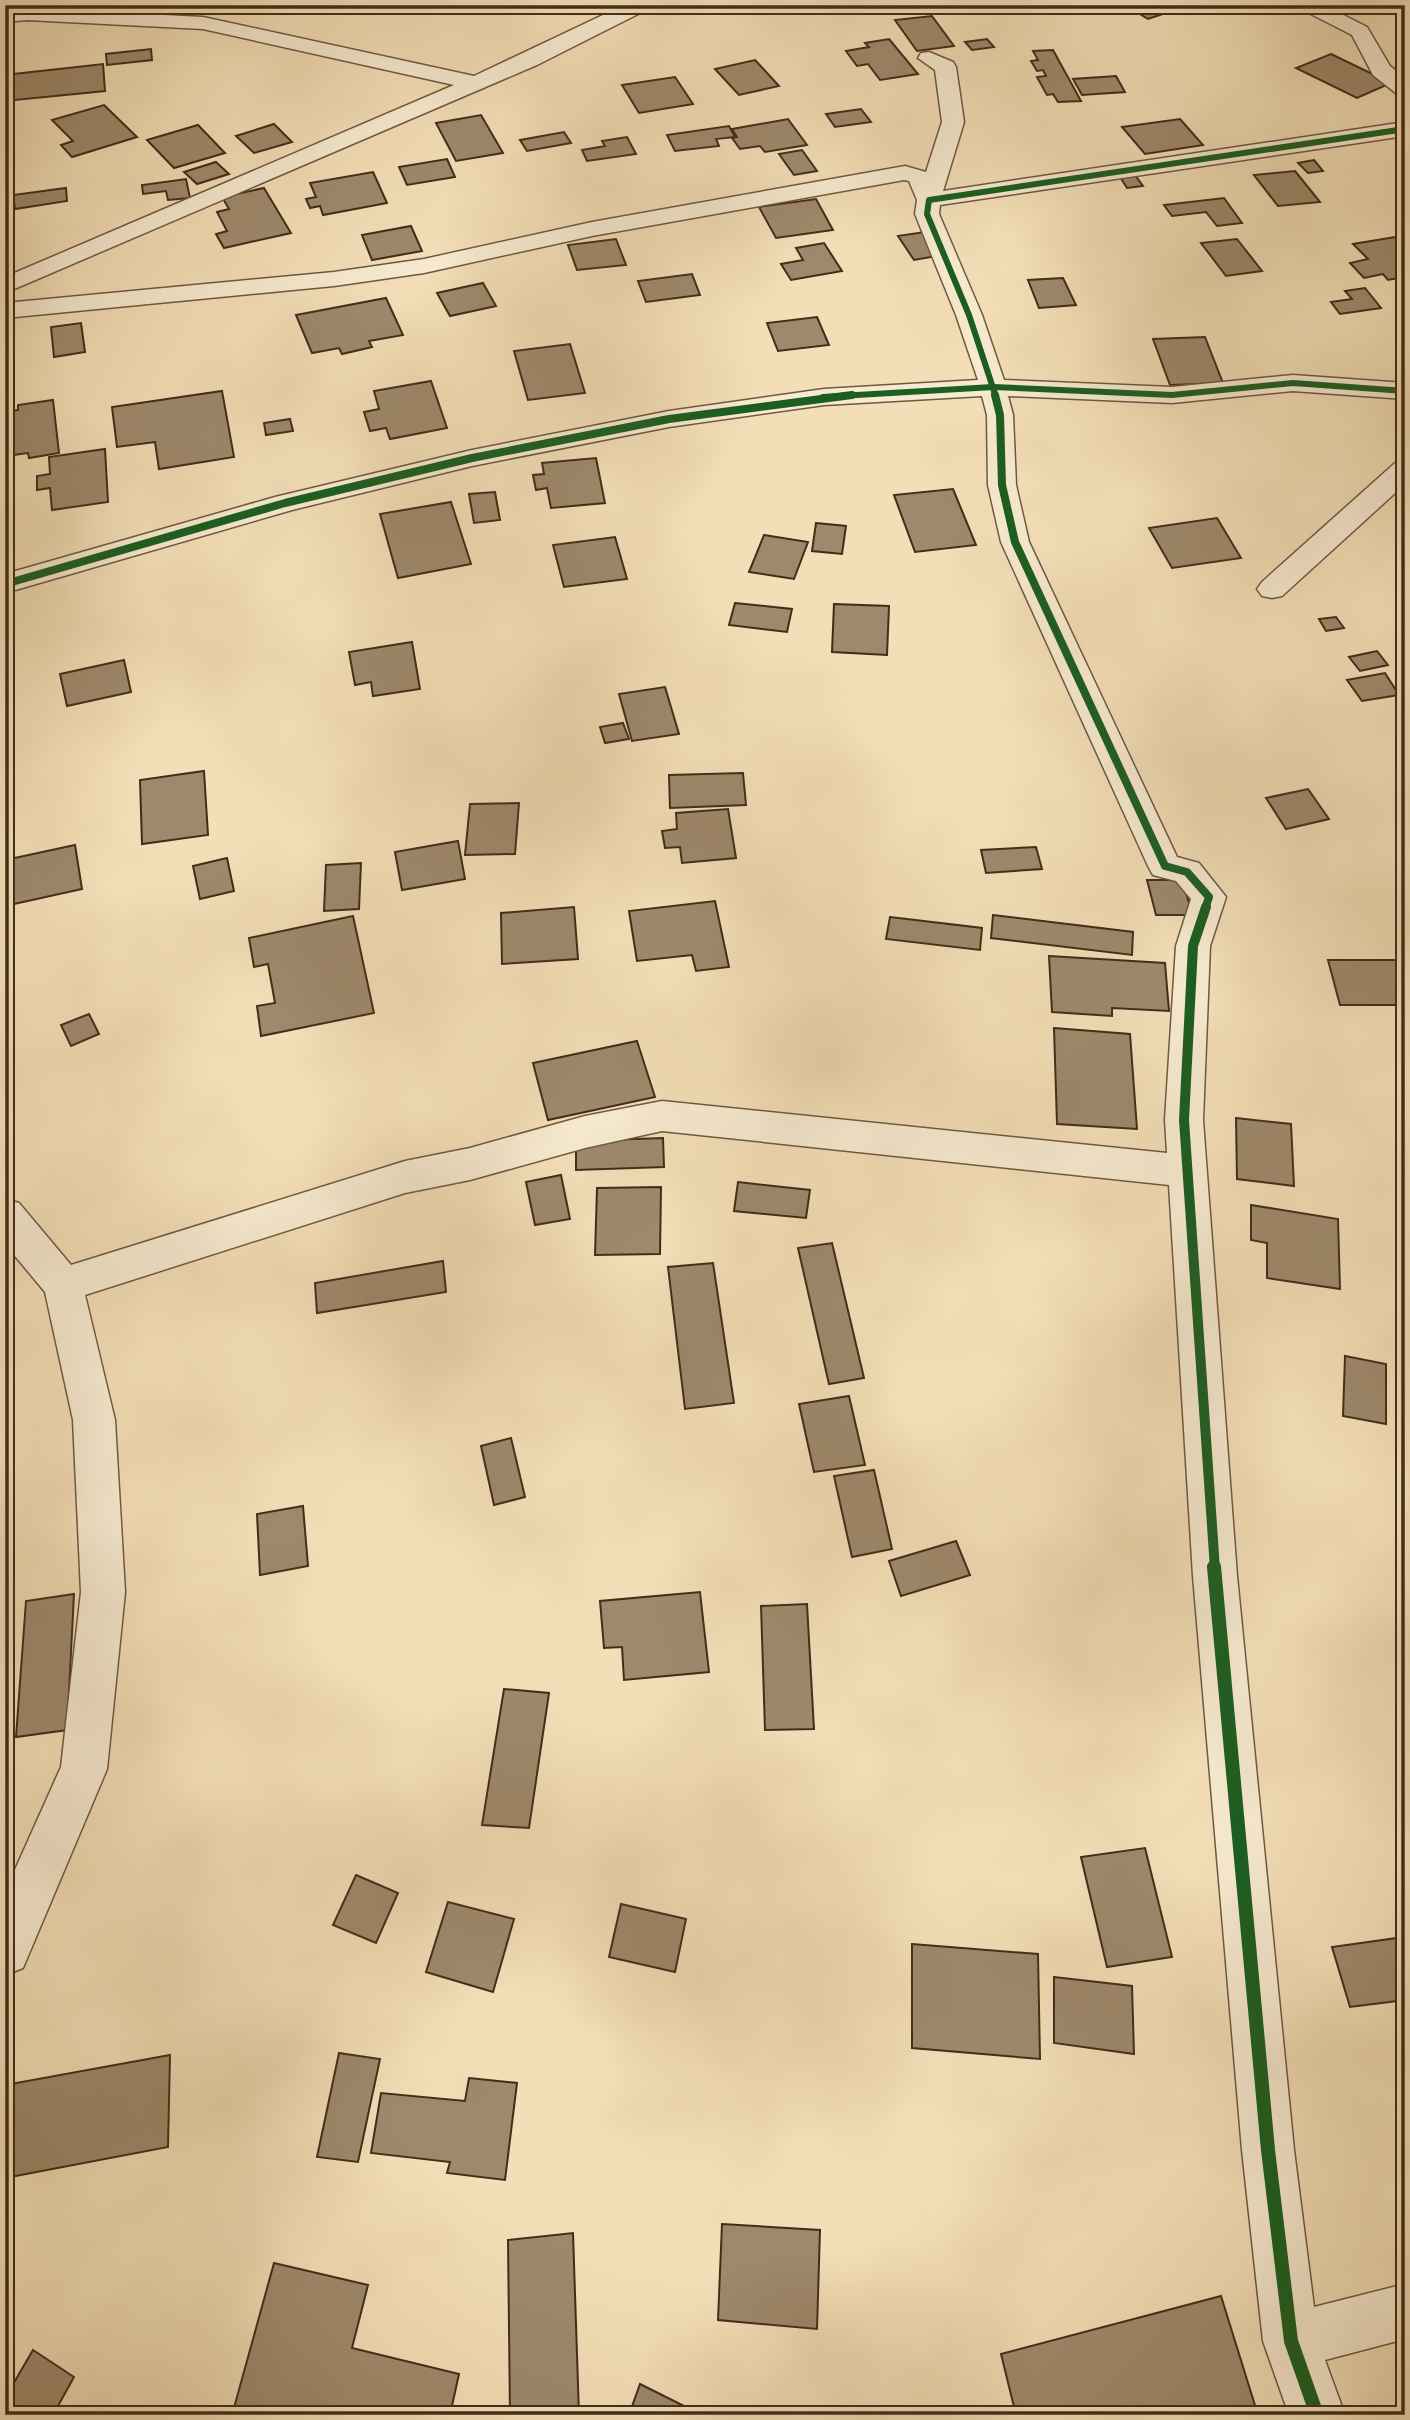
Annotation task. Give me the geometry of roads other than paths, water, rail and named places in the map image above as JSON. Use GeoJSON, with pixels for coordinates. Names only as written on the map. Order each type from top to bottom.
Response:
{"type":"FeatureCollection","features":[{"type":"Feature","properties":{"kind":"street"},"geometry":{"type":"LineString","coordinates":[[5,286],[476,83],[641,5]]}},
{"type":"Feature","properties":{"kind":"street"},"geometry":{"type":"LineString","coordinates":[[1308,5],[1360,31],[1381,70],[1405,89]]}},
{"type":"Feature","properties":{"kind":"street"},"geometry":{"type":"LineString","coordinates":[[5,16],[27,13],[203,23],[476,83]]}},
{"type":"Feature","properties":{"kind":"street"},"geometry":{"type":"LineString","coordinates":[[929,58],[944,67],[953,122],[927,214],[969,314],[993,387],[1000,415],[1002,485],[1015,542],[1165,866],[1187,872],[1209,897],[1193,946],[1184,1120],[1215,1576],[1268,2150],[1291,2341],[1317,2415]]}},
{"type":"Feature","properties":{"kind":"street"},"geometry":{"type":"LineString","coordinates":[[929,200],[1405,129]]}},
{"type":"Feature","properties":{"kind":"street"},"geometry":{"type":"LineString","coordinates":[[5,311],[334,279],[424,266],[592,229],[905,173],[919,177],[929,200]]}},
{"type":"Feature","properties":{"kind":"street"},"geometry":{"type":"LineString","coordinates":[[5,584],[285,503],[524,447],[669,419],[824,397],[993,387],[1172,395],[1293,383],[1405,391]]}},
{"type":"Feature","properties":{"kind":"street"},"geometry":{"type":"LineString","coordinates":[[1272,589],[1405,469]]}},
{"type":"Feature","properties":{"kind":"street"},"geometry":{"type":"LineString","coordinates":[[63,1285],[405,1177],[470,1164],[585,1132],[662,1116],[1188,1171]]}},
{"type":"Feature","properties":{"kind":"street"},"geometry":{"type":"LineString","coordinates":[[5,1215],[63,1285],[94,1420],[103,1592],[84,1769],[5,1950]]}},
{"type":"Feature","properties":{"kind":"street"},"geometry":{"type":"LineString","coordinates":[[1291,2341],[1405,2311]]}}]}
